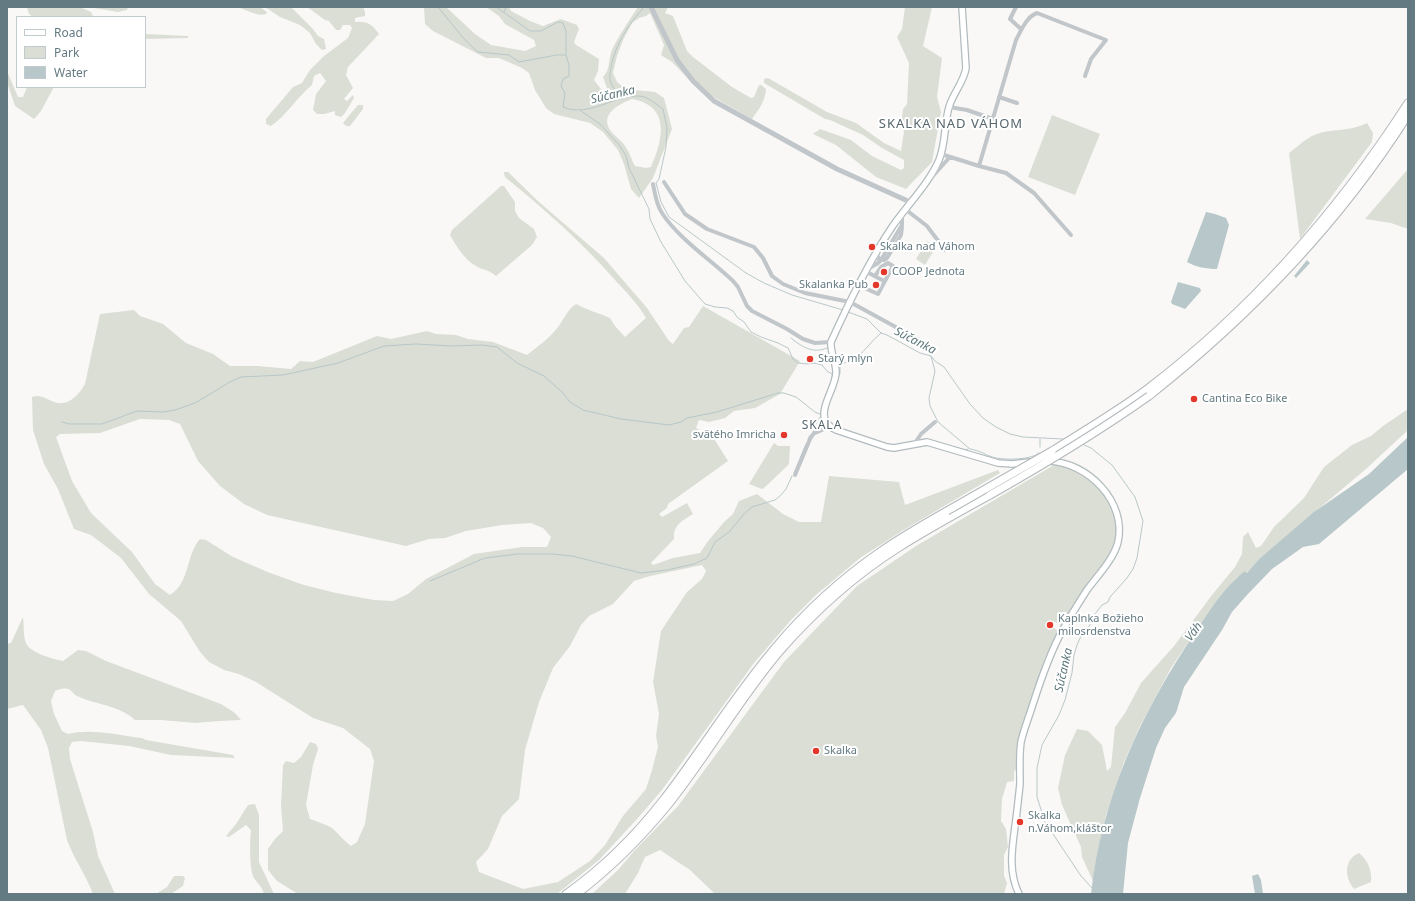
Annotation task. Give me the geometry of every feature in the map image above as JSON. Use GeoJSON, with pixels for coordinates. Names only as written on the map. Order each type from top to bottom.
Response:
{"type":"FeatureCollection","features":[{"type":"Feature","properties":{"kind":"highway"},"geometry":{"type":"LineString","coordinates":[[566,894],[613,855],[638,829],[672,789],[729,708],[775,648],[813,606],[858,568],[880,552],[1147,393],[1235,314],[1289,260],[1314,232],[1355,180],[1408,103]]}},
{"type":"Feature","properties":{"kind":"highway"},"geometry":{"type":"LineString","coordinates":[[577,894],[618,859],[645,832],[668,805],[756,682],[792,638],[828,602],[868,568],[912,539],[1090,436],[1211,345],[1262,297],[1294,264],[1318,236],[1361,184],[1408,115]]}},
{"type":"Feature","properties":{"kind":"main road"},"geometry":{"type":"LineString","coordinates":[[962,7],[966,68],[964,77],[949,107],[941,154],[930,176],[903,211],[876,252],[846,308],[831,342],[830,348],[835,375],[824,411],[824,418],[829,427],[887,447],[894,448],[928,442],[1003,464],[1047,461],[1066,464],[1083,473],[1104,490],[1113,503],[1118,517],[1119,535],[1116,547],[1086,592],[1059,638],[1043,674],[1024,729],[1020,750],[1019,790],[1012,864],[1013,881],[1019,894]]}},
{"type":"Feature","properties":{"kind":"street"},"geometry":{"type":"LineString","coordinates":[[651,7],[677,60],[693,81],[714,101],[837,169],[910,202]]}},
{"type":"Feature","properties":{"kind":"street"},"geometry":{"type":"LineString","coordinates":[[1016,7],[1010,19],[1021,29]]}},
{"type":"Feature","properties":{"kind":"street"},"geometry":{"type":"LineString","coordinates":[[979,166],[1016,40],[1021,29],[1032,15],[1037,13],[1106,40],[1091,59],[1084,76]]}},
{"type":"Feature","properties":{"kind":"street"},"geometry":{"type":"LineString","coordinates":[[999,97],[1017,103]]}},
{"type":"Feature","properties":{"kind":"street"},"geometry":{"type":"LineString","coordinates":[[949,107],[980,114],[993,119]]}},
{"type":"Feature","properties":{"kind":"street"},"geometry":{"type":"LineString","coordinates":[[941,154],[1006,173],[1034,193],[1071,235]]}},
{"type":"Feature","properties":{"kind":"street"},"geometry":{"type":"LineString","coordinates":[[930,176],[932,177],[949,158],[954,158]]}},
{"type":"Feature","properties":{"kind":"street"},"geometry":{"type":"LineString","coordinates":[[664,182],[685,214],[707,229],[754,246],[763,258],[772,276],[783,284],[805,293],[850,302],[925,343]]}},
{"type":"Feature","properties":{"kind":"street"},"geometry":{"type":"LineString","coordinates":[[653,184],[656,199],[662,213],[673,227],[733,281],[738,287],[747,306],[752,311],[787,329],[803,340],[815,343],[831,342]]}},
{"type":"Feature","properties":{"kind":"street"},"geometry":{"type":"LineString","coordinates":[[884,281],[866,270],[881,260],[887,258],[898,241],[901,235],[903,211],[927,226],[945,250]]}},
{"type":"Feature","properties":{"kind":"street"},"geometry":{"type":"LineString","coordinates":[[876,252],[877,256],[881,260]]}},
{"type":"Feature","properties":{"kind":"street"},"geometry":{"type":"LineString","coordinates":[[858,285],[878,294],[893,266],[888,263],[881,267],[875,276]]}},
{"type":"Feature","properties":{"kind":"street"},"geometry":{"type":"LineString","coordinates":[[795,475],[814,433],[824,418]]}},
{"type":"Feature","properties":{"kind":"street"},"geometry":{"type":"LineString","coordinates":[[915,444],[922,434],[936,422]]}},
{"type":"Feature","properties":{"kind":"street"},"geometry":{"type":"LineString","coordinates":[[814,433],[829,427]]}},
{"type":"Feature","properties":{"kind":"green space"},"geometry":{"type":"Polygon","coordinates":[[[27,7],[83,7],[82,8],[91,12],[93,16],[32,16],[29,14],[27,7]]]}},
{"type":"Feature","properties":{"kind":"green space"},"geometry":{"type":"Polygon","coordinates":[[[88,7],[128,7],[127,10],[118,12],[88,7]]]}},
{"type":"Feature","properties":{"kind":"green space"},"geometry":{"type":"Polygon","coordinates":[[[237,7],[260,7],[267,12],[263,15],[237,7]]]}},
{"type":"Feature","properties":{"kind":"green space"},"geometry":{"type":"Polygon","coordinates":[[[265,7],[291,7],[318,36],[324,39],[326,49],[322,50],[316,44],[310,33],[300,25],[280,17],[265,7]]]}},
{"type":"Feature","properties":{"kind":"green space"},"geometry":{"type":"Polygon","coordinates":[[[307,7],[363,7],[365,16],[355,18],[355,22],[369,24],[379,34],[348,67],[346,75],[353,88],[344,99],[347,101],[353,95],[354,98],[341,117],[335,115],[335,111],[317,114],[313,110],[316,94],[326,81],[320,73],[314,76],[312,85],[277,122],[271,126],[266,124],[266,119],[293,87],[302,83],[310,70],[324,56],[348,38],[352,28],[350,25],[343,25],[340,30],[336,30],[329,21],[325,20],[307,7]]]}},
{"type":"Feature","properties":{"kind":"green space"},"geometry":{"type":"Polygon","coordinates":[[[424,7],[446,7],[475,34],[491,45],[525,51],[536,46],[534,40],[505,24],[499,16],[486,7],[509,7],[511,11],[543,26],[561,19],[577,25],[579,29],[574,42],[576,45],[599,59],[598,71],[594,80],[604,93],[608,91],[603,77],[606,74],[612,50],[638,7],[668,7],[665,13],[673,16],[687,51],[693,57],[732,87],[751,98],[754,97],[759,85],[766,89],[761,105],[752,119],[696,87],[672,62],[661,55],[664,45],[650,13],[632,23],[623,40],[613,73],[617,82],[623,87],[634,90],[655,92],[664,98],[672,129],[653,178],[639,198],[631,189],[624,164],[618,150],[603,132],[590,123],[554,114],[546,108],[535,90],[529,73],[522,68],[499,58],[486,58],[433,31],[425,24],[424,7]],[[632,99],[627,101],[612,110],[607,119],[610,130],[625,146],[635,166],[646,168],[651,167],[659,146],[661,126],[658,116],[653,109],[645,103],[632,99]]]}},
{"type":"Feature","properties":{"kind":"green space"},"geometry":{"type":"Polygon","coordinates":[[[905,7],[932,7],[923,46],[942,58],[937,97],[941,112],[932,162],[906,189],[876,177],[836,145],[813,134],[820,129],[851,140],[872,156],[901,170],[904,168],[904,160],[882,148],[863,135],[825,119],[764,83],[764,79],[768,78],[827,112],[856,123],[884,143],[901,151],[904,132],[901,124],[903,109],[907,104],[909,63],[897,37],[902,29],[905,7]]]}},
{"type":"Feature","properties":{"kind":"green space"},"geometry":{"type":"Polygon","coordinates":[[[146,34],[188,36],[188,38],[146,39],[146,34]]]}},
{"type":"Feature","properties":{"kind":"green space"},"geometry":{"type":"Polygon","coordinates":[[[7,71],[18,97],[23,97],[27,88],[53,88],[41,111],[34,119],[15,106],[7,82],[7,71]]]}},
{"type":"Feature","properties":{"kind":"green space"},"geometry":{"type":"Polygon","coordinates":[[[358,105],[363,105],[363,109],[350,126],[346,126],[343,123],[358,105]]]}},
{"type":"Feature","properties":{"kind":"green space"},"geometry":{"type":"Polygon","coordinates":[[[1052,115],[1100,134],[1075,195],[1028,177],[1052,115]]]}},
{"type":"Feature","properties":{"kind":"green space"},"geometry":{"type":"Polygon","coordinates":[[[1367,123],[1373,133],[1372,142],[1300,239],[1289,153],[1312,136],[1325,132],[1354,128],[1367,123]]]}},
{"type":"Feature","properties":{"kind":"green space"},"geometry":{"type":"Polygon","coordinates":[[[1408,169],[1408,229],[1391,223],[1365,219],[1408,169]]]}},
{"type":"Feature","properties":{"kind":"green space"},"geometry":{"type":"Polygon","coordinates":[[[504,172],[508,172],[539,202],[604,258],[647,308],[669,341],[673,344],[684,328],[689,327],[703,306],[800,361],[780,394],[755,408],[734,411],[725,418],[709,422],[699,420],[696,428],[713,437],[728,461],[668,504],[667,508],[659,514],[662,517],[687,503],[693,514],[679,524],[675,530],[674,539],[651,563],[653,565],[673,558],[700,553],[708,541],[733,514],[739,501],[757,494],[783,514],[799,522],[821,522],[829,476],[899,482],[905,505],[998,470],[1000,473],[902,531],[860,558],[817,594],[791,620],[754,663],[662,790],[637,819],[599,860],[557,894],[298,894],[277,881],[268,870],[268,849],[283,831],[281,805],[283,765],[286,761],[294,763],[301,757],[310,742],[316,744],[318,749],[313,765],[306,805],[310,819],[332,828],[351,846],[357,842],[365,824],[374,761],[370,749],[343,728],[313,718],[256,682],[239,674],[224,670],[209,662],[200,652],[181,621],[149,594],[121,558],[91,535],[74,529],[58,489],[44,464],[33,430],[32,397],[40,396],[54,402],[64,403],[76,396],[85,384],[100,314],[134,310],[140,316],[163,324],[186,343],[213,354],[230,366],[257,366],[291,369],[300,361],[313,362],[377,336],[391,339],[427,331],[436,334],[456,335],[468,339],[493,342],[527,355],[551,335],[568,311],[576,304],[610,318],[625,337],[646,318],[639,308],[628,294],[576,239],[505,177],[504,172]],[[140,419],[100,433],[60,434],[56,437],[72,481],[91,513],[132,552],[155,584],[170,595],[176,590],[185,576],[192,552],[200,539],[206,540],[233,557],[270,573],[304,585],[374,600],[393,601],[408,594],[426,579],[474,554],[522,547],[547,547],[551,537],[543,528],[531,523],[502,525],[466,531],[445,538],[429,539],[406,546],[267,515],[244,504],[220,486],[198,461],[180,424],[169,420],[140,419]],[[702,565],[650,576],[634,581],[613,604],[589,616],[581,625],[570,646],[553,668],[539,702],[525,750],[519,799],[502,816],[488,849],[476,862],[479,872],[523,889],[558,882],[590,861],[605,845],[623,816],[646,789],[658,747],[656,736],[659,714],[653,682],[661,631],[687,592],[702,579],[706,571],[702,565]]]}},
{"type":"Feature","properties":{"kind":"green space"},"geometry":{"type":"Polygon","coordinates":[[[501,186],[504,186],[515,202],[515,211],[519,218],[534,229],[537,237],[532,245],[496,276],[491,272],[481,269],[468,260],[450,235],[452,230],[501,186]]]}},
{"type":"Feature","properties":{"kind":"green space"},"geometry":{"type":"Polygon","coordinates":[[[927,241],[936,247],[925,265],[916,259],[927,241]]]}},
{"type":"Feature","properties":{"kind":"green space"},"geometry":{"type":"Polygon","coordinates":[[[1408,409],[1408,430],[1366,469],[1259,559],[1247,573],[1236,578],[1207,614],[1171,668],[1140,726],[1124,762],[1106,815],[1093,881],[1082,857],[1081,847],[1062,805],[1058,788],[1065,755],[1077,729],[1088,731],[1102,745],[1107,771],[1111,767],[1115,727],[1125,713],[1141,683],[1174,646],[1235,567],[1242,554],[1243,537],[1248,532],[1256,548],[1261,546],[1274,527],[1304,498],[1324,467],[1352,445],[1371,436],[1408,409]]]}},
{"type":"Feature","properties":{"kind":"green space"},"geometry":{"type":"Polygon","coordinates":[[[774,443],[778,446],[790,446],[789,464],[762,489],[749,484],[774,443]]]}},
{"type":"Feature","properties":{"kind":"green space"},"geometry":{"type":"Polygon","coordinates":[[[1060,464],[1084,476],[1095,484],[1104,494],[1111,504],[1116,516],[1117,529],[1114,543],[1109,555],[1071,613],[1061,625],[1053,621],[1050,626],[1057,630],[1058,634],[1045,658],[1019,740],[1018,765],[1014,772],[1014,781],[1007,782],[1002,799],[1001,821],[1006,829],[1008,847],[1004,855],[1004,876],[1007,883],[1004,894],[715,894],[690,870],[660,850],[645,857],[638,873],[625,894],[592,894],[619,869],[634,851],[678,806],[784,662],[857,586],[916,546],[1054,465],[1060,464]]]}},
{"type":"Feature","properties":{"kind":"green space"},"geometry":{"type":"Polygon","coordinates":[[[23,617],[26,643],[28,647],[37,653],[63,661],[78,650],[86,651],[106,661],[221,704],[235,713],[241,720],[195,723],[161,720],[135,720],[129,715],[115,708],[77,696],[71,690],[62,689],[55,691],[51,701],[54,714],[62,731],[68,734],[77,732],[95,732],[142,738],[146,740],[233,755],[235,758],[171,755],[129,746],[81,741],[72,742],[69,748],[70,759],[93,832],[98,856],[115,894],[93,894],[67,840],[48,748],[41,730],[23,705],[7,709],[7,644],[11,643],[23,617]]]}},
{"type":"Feature","properties":{"kind":"green space"},"geometry":{"type":"Polygon","coordinates":[[[255,804],[259,815],[259,862],[274,894],[264,894],[262,888],[252,874],[250,854],[251,830],[246,825],[229,837],[226,836],[236,824],[248,805],[255,804]]]}},
{"type":"Feature","properties":{"kind":"green space"},"geometry":{"type":"Polygon","coordinates":[[[1359,853],[1369,866],[1371,882],[1354,889],[1347,875],[1347,870],[1350,860],[1359,853]]]}},
{"type":"Feature","properties":{"kind":"green space"},"geometry":{"type":"Polygon","coordinates":[[[174,876],[183,876],[185,878],[183,886],[171,894],[156,894],[167,887],[174,876]]]}},
{"type":"Feature","properties":{"kind":"water"},"geometry":{"type":"Polygon","coordinates":[[[1206,212],[1226,218],[1229,225],[1217,269],[1209,269],[1187,262],[1206,212]]]}},
{"type":"Feature","properties":{"kind":"water"},"geometry":{"type":"Polygon","coordinates":[[[1307,260],[1310,263],[1296,278],[1294,276],[1307,260]]]}},
{"type":"Feature","properties":{"kind":"water"},"geometry":{"type":"Polygon","coordinates":[[[1178,282],[1200,288],[1201,291],[1185,309],[1172,304],[1171,302],[1178,282]]]}},
{"type":"Feature","properties":{"kind":"water"},"geometry":{"type":"Polygon","coordinates":[[[1408,437],[1408,469],[1319,544],[1303,547],[1272,569],[1232,612],[1222,630],[1184,687],[1176,713],[1165,728],[1156,748],[1140,798],[1128,843],[1123,894],[1091,894],[1096,858],[1104,824],[1114,790],[1126,758],[1157,695],[1175,664],[1217,600],[1238,577],[1245,571],[1247,573],[1259,559],[1314,512],[1369,474],[1408,437]]]}},
{"type":"Feature","properties":{"kind":"water"},"geometry":{"type":"Polygon","coordinates":[[[1258,874],[1261,880],[1263,894],[1255,894],[1252,876],[1258,874]]]}},
{"type":"Feature","properties":{"kind":"waterway","name":"Súčanka"},"geometry":{"type":"LineString","coordinates":[[438,7],[465,40],[478,52],[509,55],[519,62],[557,55],[566,55],[569,65],[569,76],[563,79],[561,86],[565,93],[563,107],[573,110],[582,110],[620,99],[642,96],[663,109],[667,128],[666,147],[659,179],[656,183],[661,202],[669,217],[746,273],[764,283],[792,295],[843,310]]}},
{"type":"Feature","properties":{"kind":"waterway"},"geometry":{"type":"LineString","coordinates":[[496,7],[530,31],[541,31],[558,22],[563,23],[566,31],[566,54]]}},
{"type":"Feature","properties":{"kind":"waterway"},"geometry":{"type":"LineString","coordinates":[[504,12],[506,7]]}},
{"type":"Feature","properties":{"kind":"waterway"},"geometry":{"type":"LineString","coordinates":[[622,99],[610,80],[613,58],[623,35],[644,7]]}},
{"type":"Feature","properties":{"kind":"waterway"},"geometry":{"type":"LineString","coordinates":[[581,111],[600,124],[620,146],[626,156],[629,168],[649,209],[650,219],[661,242],[685,281],[705,304],[727,308],[733,311],[751,332],[788,348],[793,359],[798,363],[814,363],[822,365],[832,374]]}},
{"type":"Feature","properties":{"kind":"waterway","name":"Súčanka"},"geometry":{"type":"LineString","coordinates":[[848,312],[867,319],[881,333],[920,353],[931,356],[935,361],[944,367],[970,404],[983,418],[996,427],[1010,434],[1023,437],[1063,439]]}},
{"type":"Feature","properties":{"kind":"waterway"},"geometry":{"type":"LineString","coordinates":[[838,374],[840,374],[840,366],[857,357],[881,333]]}},
{"type":"Feature","properties":{"kind":"waterway"},"geometry":{"type":"LineString","coordinates":[[791,338],[808,349],[822,350],[827,348]]}},
{"type":"Feature","properties":{"kind":"waterway"},"geometry":{"type":"LineString","coordinates":[[62,422],[69,424],[102,424],[137,411],[163,412],[175,410],[195,403],[241,377],[283,375],[338,363],[384,346],[416,344],[451,346],[482,345],[497,347],[517,363],[544,376],[563,393],[570,402],[583,410],[621,419],[669,425],[681,422],[687,418],[717,412],[778,393],[784,393],[796,397],[815,412],[820,414]]}},
{"type":"Feature","properties":{"kind":"waterway"},"geometry":{"type":"LineString","coordinates":[[931,356],[935,371],[929,398],[930,406],[938,422],[970,449],[996,458],[1019,459],[1031,457],[1039,453]]}},
{"type":"Feature","properties":{"kind":"waterway"},"geometry":{"type":"LineString","coordinates":[[837,381],[839,374]]}},
{"type":"Feature","properties":{"kind":"waterway"},"geometry":{"type":"LineString","coordinates":[[827,411],[832,395]]}},
{"type":"Feature","properties":{"kind":"waterway"},"geometry":{"type":"LineString","coordinates":[[813,429],[820,417]]}},
{"type":"Feature","properties":{"kind":"waterway"},"geometry":{"type":"LineString","coordinates":[[808,439],[810,435]]}},
{"type":"Feature","properties":{"kind":"waterway"},"geometry":{"type":"LineString","coordinates":[[1040,439],[1040,447]]}},
{"type":"Feature","properties":{"kind":"waterway"},"geometry":{"type":"LineString","coordinates":[[936,442],[966,450],[968,449]]}},
{"type":"Feature","properties":{"kind":"waterway"},"geometry":{"type":"LineString","coordinates":[[794,473],[806,444]]}},
{"type":"Feature","properties":{"kind":"waterway","name":"Súčanka"},"geometry":{"type":"LineString","coordinates":[[1082,444],[1091,448],[1112,465],[1135,497],[1143,521],[1137,558],[1133,569],[1110,597],[1108,602],[1102,605],[1091,619],[1090,625],[1081,636],[1077,645],[1065,700],[1059,715],[1042,745],[1037,768],[1037,797],[1045,822],[1081,876],[1092,888]]}},
{"type":"Feature","properties":{"kind":"waterway"},"geometry":{"type":"LineString","coordinates":[[430,581],[485,558],[517,554],[552,554],[572,556],[641,573],[667,570],[694,564],[707,558],[715,542],[729,532],[752,507],[775,500],[780,496],[786,489],[792,476]]}},
{"type":"Feature","properties":{"kind":"place","name":"Skalka nad Váhom"},"geometry":{"type":"Point","coordinates":[872,247]}},
{"type":"Feature","properties":{"kind":"place","name":"COOP Jednota"},"geometry":{"type":"Point","coordinates":[884,272]}},
{"type":"Feature","properties":{"kind":"place","name":"Skalanka Pub"},"geometry":{"type":"Point","coordinates":[876,285]}},
{"type":"Feature","properties":{"kind":"place","name":"Starý mlyn"},"geometry":{"type":"Point","coordinates":[810,359]}},
{"type":"Feature","properties":{"kind":"place","name":"Cantina Eco Bike"},"geometry":{"type":"Point","coordinates":[1194,399]}},
{"type":"Feature","properties":{"kind":"place","name":"svätého Imricha"},"geometry":{"type":"Point","coordinates":[784,435]}},
{"type":"Feature","properties":{"kind":"place","name":"Kaplnka Božieho milosrdenstva"},"geometry":{"type":"Point","coordinates":[1050,625]}},
{"type":"Feature","properties":{"kind":"place","name":"Skalka"},"geometry":{"type":"Point","coordinates":[816,751]}},
{"type":"Feature","properties":{"kind":"place","name":"Skalka n.Váhom,kláštor"},"geometry":{"type":"Point","coordinates":[1020,822]}},
{"type":"Feature","properties":{"kind":"district","name":"SKALKA NAD VÁHOM"},"geometry":{"type":"Point","coordinates":[951,124]}},
{"type":"Feature","properties":{"kind":"district","name":"SKALA"},"geometry":{"type":"Point","coordinates":[822,426]}},
{"type":"Feature","properties":{"kind":"water label","name":"Váh"},"geometry":{"type":"Point","coordinates":[1194,632]}}]}
